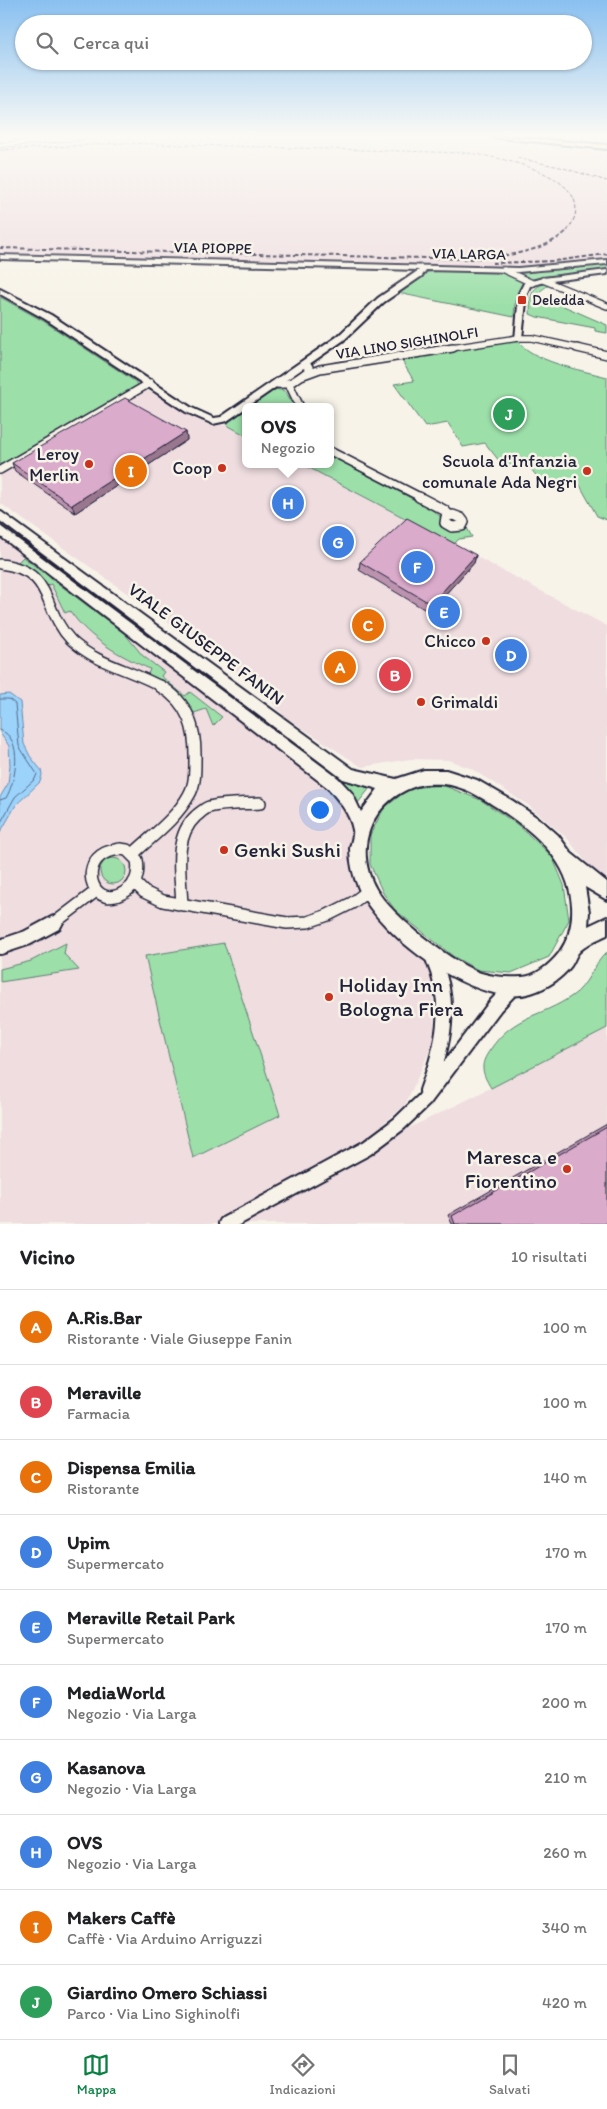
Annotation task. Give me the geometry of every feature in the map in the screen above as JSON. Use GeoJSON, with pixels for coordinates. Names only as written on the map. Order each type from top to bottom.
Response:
{"type":"FeatureCollection","features":[{"type":"Feature","properties":{"kind":"street","name":"VIA PIOPPE"},"geometry":{"type":"LineString","coordinates":[[0,257],[425,267]]}},
{"type":"Feature","properties":{"kind":"street","name":"VIA LARGA"},"geometry":{"type":"LineString","coordinates":[[248,403],[342,338],[376,305],[420,274],[425,267],[504,270],[546,269],[607,262]]}},
{"type":"Feature","properties":{"kind":"street"},"geometry":{"type":"LineString","coordinates":[[504,270],[532,283]]}},
{"type":"Feature","properties":{"kind":"street"},"geometry":{"type":"LineString","coordinates":[[518,338],[525,288],[532,283],[543,280],[607,272]]}},
{"type":"Feature","properties":{"kind":"street"},"geometry":{"type":"LineString","coordinates":[[543,280],[607,306]]}},
{"type":"Feature","properties":{"kind":"street"},"geometry":{"type":"LineString","coordinates":[[0,291],[48,317],[150,383],[0,470]]}},
{"type":"Feature","properties":{"kind":"street","name":"VIA LINO SIGHINOLFI"},"geometry":{"type":"LineString","coordinates":[[301,376],[320,369],[518,338],[532,338],[607,355]]}},
{"type":"Feature","properties":{"kind":"street"},"geometry":{"type":"LineString","coordinates":[[277,384],[289,384],[301,376],[308,371],[309,367],[305,365]]}},
{"type":"Feature","properties":{"kind":"street","name":"VIA LARGA"},"geometry":{"type":"LineString","coordinates":[[150,383],[204,418],[220,421],[242,407]]}},
{"type":"Feature","properties":{"kind":"street"},"geometry":{"type":"LineString","coordinates":[[289,384],[298,403]]}},
{"type":"Feature","properties":{"kind":"street"},"geometry":{"type":"LineString","coordinates":[[334,453],[444,510],[449,515]]}},
{"type":"Feature","properties":{"kind":"street","name":"VIALE GIUSEPPE FANIN"},"geometry":{"type":"LineString","coordinates":[[0,515],[348,774],[366,780],[397,786]]}},
{"type":"Feature","properties":{"kind":"street","name":"VIALE GIUSEPPE FANIN"},"geometry":{"type":"LineString","coordinates":[[0,530],[332,783],[347,798],[361,830]]}},
{"type":"Feature","properties":{"kind":"street"},"geometry":{"type":"LineString","coordinates":[[0,564],[20,567],[29,572],[43,588],[60,627],[73,641],[95,657],[166,689],[180,702],[194,726],[196,738],[195,776],[190,795],[178,811],[133,854]]}},
{"type":"Feature","properties":{"kind":"street"},"geometry":{"type":"LineString","coordinates":[[440,777],[472,785],[485,791],[534,824],[553,842],[571,870],[580,896],[580,927],[574,944],[548,976],[527,985],[513,987],[495,986],[478,982],[459,973],[430,952],[376,905],[368,891],[358,862],[361,830],[376,803],[397,786],[414,779],[440,777]]}},
{"type":"Feature","properties":{"kind":"street"},"geometry":{"type":"LineString","coordinates":[[182,905],[182,839],[186,828],[202,810],[209,807],[260,803]]}},
{"type":"Feature","properties":{"kind":"street"},"geometry":{"type":"LineString","coordinates":[[112,850],[127,850],[133,854],[138,867],[134,882],[130,889],[116,896],[101,896],[96,892],[90,879],[93,865],[98,858],[112,850]]}},
{"type":"Feature","properties":{"kind":"street"},"geometry":{"type":"LineString","coordinates":[[562,854],[590,880],[607,892]]}},
{"type":"Feature","properties":{"kind":"street"},"geometry":{"type":"LineString","coordinates":[[134,882],[153,896],[182,905],[287,923],[308,922],[328,916],[352,903],[368,891]]}},
{"type":"Feature","properties":{"kind":"street"},"geometry":{"type":"LineString","coordinates":[[0,947],[38,934],[66,917],[96,892]]}},
{"type":"Feature","properties":{"kind":"street"},"geometry":{"type":"LineString","coordinates":[[574,944],[590,933],[607,926]]}},
{"type":"Feature","properties":{"kind":"street"},"geometry":{"type":"LineString","coordinates":[[424,1100],[442,1048],[446,1024],[446,1004],[442,981],[430,952]]}},
{"type":"Feature","properties":{"kind":"street"},"geometry":{"type":"LineString","coordinates":[[226,1224],[367,1148],[399,1124],[424,1100],[495,1006],[513,987]]}},
{"type":"Feature","properties":{"kind":"shaded area"},"geometry":{"type":"Polygon","coordinates":[[[0,194],[607,194],[607,261],[528,268],[503,268],[0,256],[0,194]]]}},
{"type":"Feature","properties":{"kind":"shaded area"},"geometry":{"type":"Polygon","coordinates":[[[138,385],[210,426],[227,425],[242,433],[242,468],[310,468],[607,626],[607,880],[591,868],[567,838],[528,805],[470,768],[448,760],[410,759],[362,767],[284,716],[263,692],[224,662],[0,503],[0,465],[138,385]]]}},
{"type":"Feature","properties":{"kind":"shaded area"},"geometry":{"type":"Polygon","coordinates":[[[0,527],[325,778],[354,813],[362,876],[430,952],[435,1039],[405,1105],[337,1163],[471,1098],[607,1028],[607,1224],[0,1224],[0,527]]]}},
{"type":"Feature","properties":{"kind":"green space"},"geometry":{"type":"Polygon","coordinates":[[[607,264],[607,270],[529,280],[513,272],[607,264]]]}},
{"type":"Feature","properties":{"kind":"green space"},"geometry":{"type":"Polygon","coordinates":[[[435,270],[498,272],[526,282],[517,294],[514,317],[398,293],[428,272],[435,270]]]}},
{"type":"Feature","properties":{"kind":"green space"},"geometry":{"type":"Polygon","coordinates":[[[545,283],[550,284],[536,294],[607,325],[607,333],[595,331],[595,328],[530,314],[533,291],[545,283]]]}},
{"type":"Feature","properties":{"kind":"green space"},"geometry":{"type":"Polygon","coordinates":[[[0,297],[45,322],[138,385],[0,465],[0,297]]]}},
{"type":"Feature","properties":{"kind":"green space"},"geometry":{"type":"Polygon","coordinates":[[[516,339],[533,354],[558,364],[607,377],[607,520],[597,516],[577,480],[544,485],[526,463],[504,467],[485,443],[463,447],[448,423],[425,427],[394,384],[414,381],[399,356],[516,339]]]}},
{"type":"Feature","properties":{"kind":"green space"},"geometry":{"type":"Polygon","coordinates":[[[275,389],[285,391],[292,403],[255,403],[275,389]]]}},
{"type":"Feature","properties":{"kind":"green space"},"geometry":{"type":"Polygon","coordinates":[[[242,411],[242,433],[227,425],[231,419],[242,411]]]}},
{"type":"Feature","properties":{"kind":"green space"},"geometry":{"type":"Polygon","coordinates":[[[334,458],[428,507],[440,516],[441,523],[450,529],[460,531],[467,528],[472,537],[459,539],[454,544],[310,468],[334,468],[334,458]]]}},
{"type":"Feature","properties":{"kind":"green space"},"geometry":{"type":"Polygon","coordinates":[[[23,557],[125,634],[143,656],[164,672],[161,676],[185,696],[190,692],[222,717],[213,726],[206,709],[194,713],[174,689],[148,674],[150,669],[106,646],[86,630],[70,611],[65,613],[51,584],[46,586],[34,572],[17,563],[23,557]]]}},
{"type":"Feature","properties":{"kind":"green space"},"geometry":{"type":"Polygon","coordinates":[[[281,731],[353,783],[370,788],[358,803],[343,782],[279,734],[281,731]]]}},
{"type":"Feature","properties":{"kind":"green space"},"geometry":{"type":"Polygon","coordinates":[[[442,785],[481,800],[518,825],[552,856],[564,885],[569,920],[549,957],[511,973],[478,970],[454,957],[395,910],[383,893],[370,864],[370,835],[384,808],[410,788],[442,785]]]}},
{"type":"Feature","properties":{"kind":"green space"},"geometry":{"type":"Polygon","coordinates":[[[113,858],[122,862],[126,871],[122,880],[113,884],[104,880],[100,871],[104,862],[113,858]]]}},
{"type":"Feature","properties":{"kind":"green space"},"geometry":{"type":"Polygon","coordinates":[[[66,943],[64,954],[79,970],[0,982],[0,969],[31,961],[66,943]]]}},
{"type":"Feature","properties":{"kind":"green space"},"geometry":{"type":"Polygon","coordinates":[[[224,943],[280,1115],[193,1158],[145,956],[224,943]]]}},
{"type":"Feature","properties":{"kind":"green space"},"geometry":{"type":"Polygon","coordinates":[[[607,952],[607,1028],[491,1088],[484,1073],[483,1065],[484,1060],[499,1038],[518,1023],[549,1009],[578,992],[607,952]]]}},
{"type":"Feature","properties":{"kind":"water"},"geometry":{"type":"Polygon","coordinates":[[[9,694],[20,702],[24,744],[30,756],[41,770],[42,775],[40,782],[16,805],[0,833],[0,797],[8,784],[10,765],[9,746],[0,733],[0,695],[9,694]]]}},
{"type":"Feature","properties":{"kind":"building","name":"Leroy Merlin"},"geometry":{"type":"Polygon","coordinates":[[[125,398],[186,432],[72,505],[12,463],[125,398]]]}},
{"type":"Feature","properties":{"kind":"building"},"geometry":{"type":"Polygon","coordinates":[[[407,518],[476,555],[431,604],[360,562],[407,518]]]}},
{"type":"Feature","properties":{"kind":"building","name":"Maresca e Fiorentino"},"geometry":{"type":"Polygon","coordinates":[[[607,1127],[607,1224],[455,1224],[452,1216],[607,1127]]]}},
{"type":"Feature","properties":{"kind":"railway"},"geometry":{"type":"LineString","coordinates":[[567,231],[576,213],[573,197],[571,194]]}},
{"type":"Feature","properties":{"kind":"railway"},"geometry":{"type":"LineString","coordinates":[[0,248],[469,259],[508,255],[534,249],[558,238],[567,231]]}},
{"type":"Feature","properties":{"kind":"railway"},"geometry":{"type":"LineString","coordinates":[[492,263],[554,261],[607,254]]}},
{"type":"Feature","properties":{"kind":"place","name":"Deledda"},"geometry":{"type":"Point","coordinates":[522,300]}},
{"type":"Feature","properties":{"kind":"place","name":"Giardino Omero Schiassi"},"geometry":{"type":"Point","coordinates":[509,414]}},
{"type":"Feature","properties":{"kind":"place","name":"Leroy Merlin"},"geometry":{"type":"Point","coordinates":[89,464]}},
{"type":"Feature","properties":{"kind":"place","name":"Coop"},"geometry":{"type":"Point","coordinates":[222,468]}},
{"type":"Feature","properties":{"kind":"place","name":"Makers Caffè"},"geometry":{"type":"Point","coordinates":[131,471]}},
{"type":"Feature","properties":{"kind":"place","name":"Scuola d'Infanzia comunale Ada Negri"},"geometry":{"type":"Point","coordinates":[587,471]}},
{"type":"Feature","properties":{"kind":"place","name":"OVS"},"geometry":{"type":"Point","coordinates":[288,503]}},
{"type":"Feature","properties":{"kind":"place","name":"Kasanova"},"geometry":{"type":"Point","coordinates":[338,542]}},
{"type":"Feature","properties":{"kind":"place","name":"MediaWorld"},"geometry":{"type":"Point","coordinates":[417,567]}},
{"type":"Feature","properties":{"kind":"place","name":"Meraville Retail Park"},"geometry":{"type":"Point","coordinates":[444,612]}},
{"type":"Feature","properties":{"kind":"place","name":"Dispensa Emilia"},"geometry":{"type":"Point","coordinates":[368,625]}},
{"type":"Feature","properties":{"kind":"place","name":"Chicco"},"geometry":{"type":"Point","coordinates":[486,641]}},
{"type":"Feature","properties":{"kind":"place","name":"Upim"},"geometry":{"type":"Point","coordinates":[511,655]}},
{"type":"Feature","properties":{"kind":"place","name":"A.Ris.Bar"},"geometry":{"type":"Point","coordinates":[340,667]}},
{"type":"Feature","properties":{"kind":"place","name":"Meraville"},"geometry":{"type":"Point","coordinates":[395,675]}},
{"type":"Feature","properties":{"kind":"place","name":"Grimaldi"},"geometry":{"type":"Point","coordinates":[421,702]}},
{"type":"Feature","properties":{"kind":"place","name":"Genki Sushi"},"geometry":{"type":"Point","coordinates":[224,850]}},
{"type":"Feature","properties":{"kind":"place","name":"Holiday Inn Bologna Fiera"},"geometry":{"type":"Point","coordinates":[329,997]}},
{"type":"Feature","properties":{"kind":"place","name":"Maresca e Fiorentino"},"geometry":{"type":"Point","coordinates":[567,1169]}}]}
